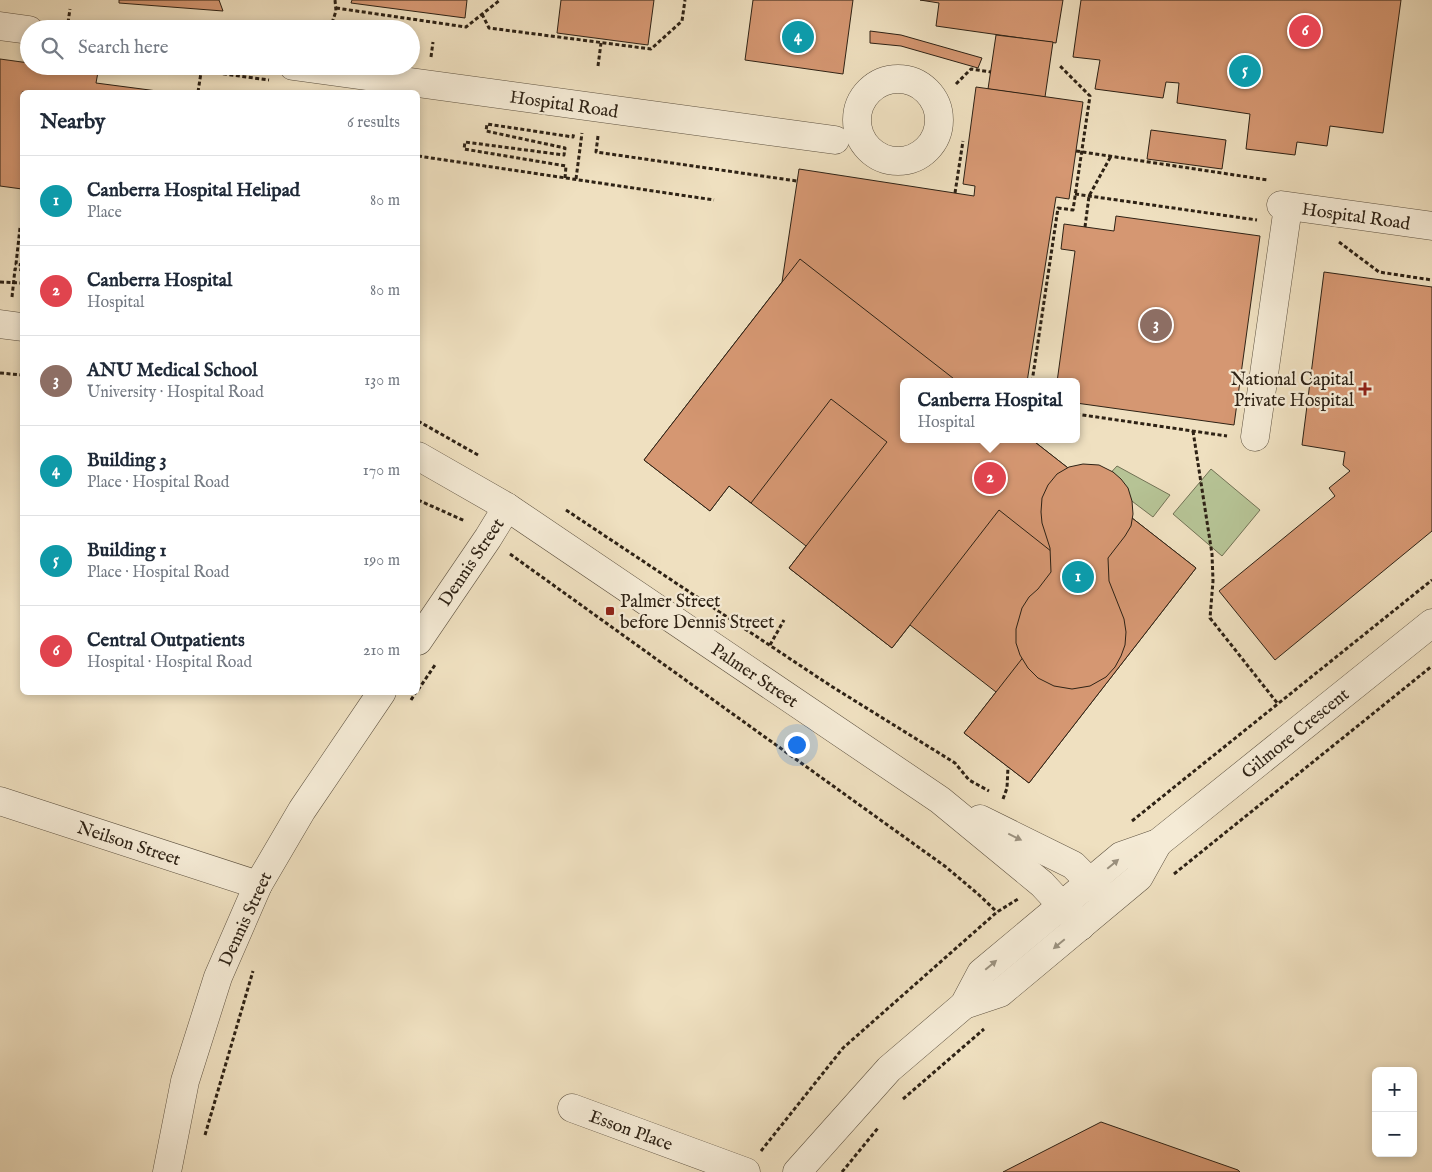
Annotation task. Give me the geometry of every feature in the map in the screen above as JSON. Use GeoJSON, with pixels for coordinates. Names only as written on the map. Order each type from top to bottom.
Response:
{"type":"FeatureCollection","features":[{"type":"Feature","properties":{"kind":"street"},"geometry":{"type":"LineString","coordinates":[[0,26],[20,29]]}},
{"type":"Feature","properties":{"kind":"street","name":"Hospital Road"},"geometry":{"type":"LineString","coordinates":[[359,75],[835,140],[868,149],[879,157],[892,161],[905,161],[917,156],[928,148],[935,137],[938,124],[938,110],[932,98],[923,88],[911,81],[897,79],[884,82],[872,88],[863,98],[858,111],[835,140]]}},
{"type":"Feature","properties":{"kind":"street"},"geometry":{"type":"LineString","coordinates":[[858,111],[857,125],[861,138],[868,149]]}},
{"type":"Feature","properties":{"kind":"street","name":"Hospital Road"},"geometry":{"type":"LineString","coordinates":[[1244,437],[1285,206],[1432,226]]}},
{"type":"Feature","properties":{"kind":"street"},"geometry":{"type":"LineString","coordinates":[[0,324],[20,327]]}},
{"type":"Feature","properties":{"kind":"street","name":"Palmer Street"},"geometry":{"type":"LineString","coordinates":[[420,457],[507,507],[940,800],[1042,884],[1081,926]]}},
{"type":"Feature","properties":{"kind":"street","name":"Dennis Street"},"geometry":{"type":"LineString","coordinates":[[420,638],[507,507]]}},
{"type":"Feature","properties":{"kind":"street","name":"Gilmore Crescent"},"geometry":{"type":"LineString","coordinates":[[797,1172],[890,1068],[964,1005],[981,974],[1121,856],[1158,843],[1432,623]]}},
{"type":"Feature","properties":{"kind":"street","name":"Dennis Street"},"geometry":{"type":"LineString","coordinates":[[167,1172],[185,1081],[209,1005],[218,977],[258,885],[302,810],[380,695]]}},
{"type":"Feature","properties":{"kind":"street","name":"Palmer Street"},"geometry":{"type":"LineString","coordinates":[[940,800],[1073,865],[1110,902]]}},
{"type":"Feature","properties":{"kind":"street","name":"Neilson Street"},"geometry":{"type":"LineString","coordinates":[[0,801],[258,885]]}},
{"type":"Feature","properties":{"kind":"street","name":"Gilmore Crescent"},"geometry":{"type":"LineString","coordinates":[[964,1005],[1000,993],[1110,902],[1139,877],[1158,843]]}},
{"type":"Feature","properties":{"kind":"street","name":"Esson Place"},"geometry":{"type":"LineString","coordinates":[[572,1108],[746,1172]]}},
{"type":"Feature","properties":{"kind":"path"},"geometry":{"type":"LineString","coordinates":[[333,20],[336,8],[335,0]]}},
{"type":"Feature","properties":{"kind":"path"},"geometry":{"type":"LineString","coordinates":[[420,20],[466,27],[500,0]]}},
{"type":"Feature","properties":{"kind":"path"},"geometry":{"type":"LineString","coordinates":[[482,14],[489,28],[651,50],[682,21],[685,0]]}},
{"type":"Feature","properties":{"kind":"path"},"geometry":{"type":"LineString","coordinates":[[336,8],[418,20]]}},
{"type":"Feature","properties":{"kind":"path"},"geometry":{"type":"LineString","coordinates":[[68,20],[70,9]]}},
{"type":"Feature","properties":{"kind":"path"},"geometry":{"type":"LineString","coordinates":[[598,66],[601,43]]}},
{"type":"Feature","properties":{"kind":"path"},"geometry":{"type":"LineString","coordinates":[[1033,378],[1058,208],[1073,210],[1090,96],[1060,66]]}},
{"type":"Feature","properties":{"kind":"path"},"geometry":{"type":"LineString","coordinates":[[956,84],[972,69],[991,72]]}},
{"type":"Feature","properties":{"kind":"path"},"geometry":{"type":"LineString","coordinates":[[198,90],[200,75]]}},
{"type":"Feature","properties":{"kind":"path"},"geometry":{"type":"LineString","coordinates":[[565,178],[566,166],[464,150],[466,142],[564,155],[565,148],[486,132],[487,124],[573,137],[574,130]]}},
{"type":"Feature","properties":{"kind":"path"},"geometry":{"type":"LineString","coordinates":[[576,179],[582,132]]}},
{"type":"Feature","properties":{"kind":"path"},"geometry":{"type":"LineString","coordinates":[[598,135],[596,152],[797,181]]}},
{"type":"Feature","properties":{"kind":"path"},"geometry":{"type":"LineString","coordinates":[[955,193],[963,141]]}},
{"type":"Feature","properties":{"kind":"path"},"geometry":{"type":"LineString","coordinates":[[1076,151],[1268,180]]}},
{"type":"Feature","properties":{"kind":"path"},"geometry":{"type":"LineString","coordinates":[[420,156],[714,200]]}},
{"type":"Feature","properties":{"kind":"path"},"geometry":{"type":"LineString","coordinates":[[1085,227],[1089,196],[1111,156]]}},
{"type":"Feature","properties":{"kind":"path"},"geometry":{"type":"LineString","coordinates":[[20,228],[16,264],[20,264]]}},
{"type":"Feature","properties":{"kind":"path"},"geometry":{"type":"LineString","coordinates":[[12,297],[15,269],[20,270]]}},
{"type":"Feature","properties":{"kind":"path"},"geometry":{"type":"LineString","coordinates":[[0,282],[20,283]]}},
{"type":"Feature","properties":{"kind":"path"},"geometry":{"type":"LineString","coordinates":[[0,373],[20,375]]}},
{"type":"Feature","properties":{"kind":"path"},"geometry":{"type":"LineString","coordinates":[[1080,415],[1244,437]]}},
{"type":"Feature","properties":{"kind":"path"},"geometry":{"type":"LineString","coordinates":[[1193,431],[1212,554],[1213,581],[1210,618],[1278,704]]}},
{"type":"Feature","properties":{"kind":"path"},"geometry":{"type":"LineString","coordinates":[[420,501],[465,521],[946,867],[997,912],[843,1048],[746,1172]]}},
{"type":"Feature","properties":{"kind":"path"},"geometry":{"type":"LineString","coordinates":[[1127,825],[1432,580]]}},
{"type":"Feature","properties":{"kind":"path"},"geometry":{"type":"LineString","coordinates":[[770,645],[784,620]]}},
{"type":"Feature","properties":{"kind":"path"},"geometry":{"type":"LineString","coordinates":[[831,686],[955,763],[969,780],[1003,799],[1007,788],[1008,767]]}},
{"type":"Feature","properties":{"kind":"path"},"geometry":{"type":"LineString","coordinates":[[410,701],[414,695]]}},
{"type":"Feature","properties":{"kind":"path"},"geometry":{"type":"LineString","coordinates":[[203,1143],[253,971]]}},
{"type":"Feature","properties":{"kind":"green space"},"geometry":{"type":"Polygon","coordinates":[[[1117,466],[1170,495],[1153,517],[1104,480],[1117,466]]]}},
{"type":"Feature","properties":{"kind":"green space"},"geometry":{"type":"Polygon","coordinates":[[[1211,469],[1260,510],[1222,556],[1173,514],[1211,469]]]}},
{"type":"Feature","properties":{"kind":"building"},"geometry":{"type":"Polygon","coordinates":[[[119,0],[219,0],[223,11],[119,3],[119,0]]]}},
{"type":"Feature","properties":{"kind":"building"},"geometry":{"type":"Polygon","coordinates":[[[352,0],[467,0],[465,18],[351,3],[352,0]]]}},
{"type":"Feature","properties":{"kind":"building"},"geometry":{"type":"Polygon","coordinates":[[[561,0],[654,0],[648,45],[557,33],[561,0]]]}},
{"type":"Feature","properties":{"kind":"building"},"geometry":{"type":"Polygon","coordinates":[[[753,0],[853,0],[843,74],[745,60],[753,0]]]}},
{"type":"Feature","properties":{"kind":"building"},"geometry":{"type":"Polygon","coordinates":[[[920,0],[1063,0],[1056,43],[936,26],[939,3],[920,0]]]}},
{"type":"Feature","properties":{"kind":"building"},"geometry":{"type":"Polygon","coordinates":[[[1081,0],[1401,0],[1383,133],[1330,126],[1327,146],[1297,142],[1295,155],[1246,149],[1250,114],[1177,103],[1179,83],[1166,82],[1163,98],[1095,89],[1100,60],[1073,57],[1081,0]]]}},
{"type":"Feature","properties":{"kind":"building"},"geometry":{"type":"Polygon","coordinates":[[[870,31],[901,35],[982,58],[978,68],[901,46],[870,43],[870,31]]]}},
{"type":"Feature","properties":{"kind":"building"},"geometry":{"type":"Polygon","coordinates":[[[996,35],[1053,42],[1045,97],[988,89],[996,35]]]}},
{"type":"Feature","properties":{"kind":"building"},"geometry":{"type":"Polygon","coordinates":[[[0,59],[20,62],[20,75],[97,75],[96,83],[150,90],[20,90],[20,189],[0,186],[0,59]]]}},
{"type":"Feature","properties":{"kind":"building"},"geometry":{"type":"Polygon","coordinates":[[[976,87],[1083,102],[1069,199],[1056,197],[1028,378],[900,378],[900,443],[1036,443],[1196,568],[1029,783],[964,733],[996,692],[910,625],[892,648],[789,568],[806,546],[729,486],[710,511],[644,460],[782,282],[799,169],[974,196],[975,186],[963,184],[976,87]]]}},
{"type":"Feature","properties":{"kind":"building"},"geometry":{"type":"Polygon","coordinates":[[[1151,130],[1226,140],[1222,169],[1147,159],[1151,130]]]}},
{"type":"Feature","properties":{"kind":"building"},"geometry":{"type":"Polygon","coordinates":[[[1116,216],[1260,236],[1234,425],[1080,404],[1080,378],[1058,378],[1075,251],[1061,249],[1064,224],[1114,231],[1116,216]]]}},
{"type":"Feature","properties":{"kind":"building"},"geometry":{"type":"Polygon","coordinates":[[[800,259],[953,378],[900,378],[900,443],[1036,443],[1196,568],[1029,783],[964,733],[1085,578],[999,510],[892,648],[789,568],[887,442],[831,399],[751,503],[729,486],[710,511],[644,460],[800,259]]]}},
{"type":"Feature","properties":{"kind":"building","name":"National Capital Private Hospital"},"geometry":{"type":"Polygon","coordinates":[[[1324,272],[1432,287],[1432,531],[1275,660],[1219,591],[1335,496],[1329,488],[1350,471],[1343,465],[1345,452],[1302,445],[1324,272]]]}},
{"type":"Feature","properties":{"kind":"building"},"geometry":{"type":"Polygon","coordinates":[[[1083,464],[1099,465],[1113,472],[1121,479],[1128,488],[1133,514],[1131,526],[1108,558],[1109,581],[1124,619],[1125,645],[1115,667],[1106,677],[1090,686],[1072,689],[1054,686],[1038,678],[1028,668],[1020,655],[1016,643],[1016,629],[1022,608],[1051,572],[1050,548],[1042,523],[1042,498],[1048,485],[1057,474],[1069,467],[1083,464]]]}},
{"type":"Feature","properties":{"kind":"building"},"geometry":{"type":"Polygon","coordinates":[[[1101,1122],[1238,1170],[1240,1172],[1003,1172],[1101,1122]]]}},
{"type":"Feature","properties":{"kind":"place","name":"Central Outpatients"},"geometry":{"type":"Point","coordinates":[1305,31]}},
{"type":"Feature","properties":{"kind":"place","name":"Building 3"},"geometry":{"type":"Point","coordinates":[798,37]}},
{"type":"Feature","properties":{"kind":"place","name":"Building 1"},"geometry":{"type":"Point","coordinates":[1245,71]}},
{"type":"Feature","properties":{"kind":"place","name":"ANU Medical School"},"geometry":{"type":"Point","coordinates":[1156,325]}},
{"type":"Feature","properties":{"kind":"place","name":"National Capital Private Hospital"},"geometry":{"type":"Point","coordinates":[1365,389]}},
{"type":"Feature","properties":{"kind":"place","name":"Canberra Hospital"},"geometry":{"type":"Point","coordinates":[990,478]}},
{"type":"Feature","properties":{"kind":"place","name":"Canberra Hospital Helipad"},"geometry":{"type":"Point","coordinates":[1078,577]}},
{"type":"Feature","properties":{"kind":"place","name":"Palmer Street before Dennis Street"},"geometry":{"type":"Point","coordinates":[610,611]}}]}
